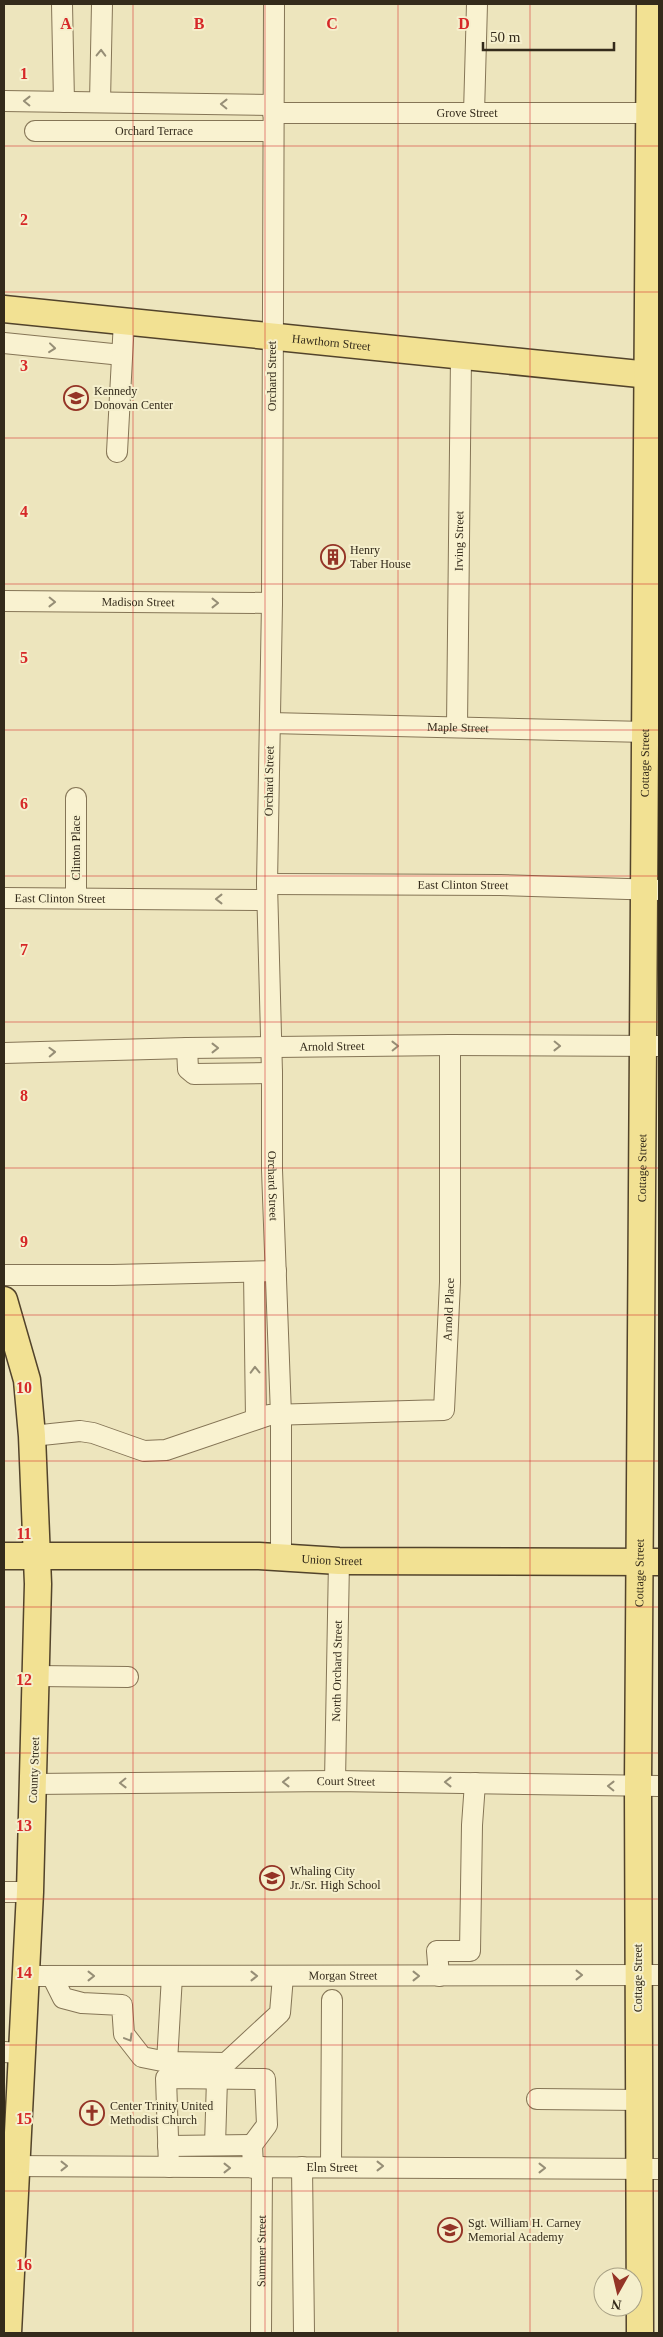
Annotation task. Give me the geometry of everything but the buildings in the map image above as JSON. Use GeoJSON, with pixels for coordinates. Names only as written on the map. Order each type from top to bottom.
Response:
{"type":"FeatureCollection","features":[{"type":"Feature","properties":{"kind":"main road","name":"Cottage Street"},"geometry":{"type":"LineString","coordinates":[[640,2333],[649,2169],[639,2100],[649,1976],[652,889],[650,721],[655,112],[650,4]]}},
{"type":"Feature","properties":{"kind":"main road","name":"Hawthorn Street"},"geometry":{"type":"LineString","coordinates":[[4,309],[654,375]]}},
{"type":"Feature","properties":{"kind":"main road","name":"County Street"},"geometry":{"type":"LineString","coordinates":[[4,1300],[12,1354],[27,1380],[32,1436],[37,1556],[37,1676],[30,1892],[25,1976],[12,2053],[7,2296],[8,2333]]}},
{"type":"Feature","properties":{"kind":"main road","name":"Union Street"},"geometry":{"type":"LineString","coordinates":[[4,1556],[281,1558],[339,1561],[650,1562]]}},
{"type":"Feature","properties":{"kind":"street"},"geometry":{"type":"LineString","coordinates":[[62,4],[64,102]]}},
{"type":"Feature","properties":{"kind":"street"},"geometry":{"type":"LineString","coordinates":[[100,102],[102,4]]}},
{"type":"Feature","properties":{"kind":"street","name":"Orchard Street"},"geometry":{"type":"LineString","coordinates":[[274,4],[272,603],[267,892],[272,1073],[272,1170],[281,1415],[281,1558]]}},
{"type":"Feature","properties":{"kind":"street"},"geometry":{"type":"LineString","coordinates":[[474,112],[477,4]]}},
{"type":"Feature","properties":{"kind":"street"},"geometry":{"type":"LineString","coordinates":[[4,101],[100,102],[273,116]]}},
{"type":"Feature","properties":{"kind":"street","name":"Grove Street"},"geometry":{"type":"LineString","coordinates":[[273,116],[474,112],[655,112]]}},
{"type":"Feature","properties":{"kind":"street","name":"Orchard Terrace"},"geometry":{"type":"LineString","coordinates":[[35,131],[273,116]]}},
{"type":"Feature","properties":{"kind":"street"},"geometry":{"type":"LineString","coordinates":[[118,452],[124,321]]}},
{"type":"Feature","properties":{"kind":"street"},"geometry":{"type":"LineString","coordinates":[[4,343],[122,355]]}},
{"type":"Feature","properties":{"kind":"street","name":"Irving Street"},"geometry":{"type":"LineString","coordinates":[[457,726],[461,356]]}},
{"type":"Feature","properties":{"kind":"street","name":"Madison Street"},"geometry":{"type":"LineString","coordinates":[[4,601],[272,603]]}},
{"type":"Feature","properties":{"kind":"street","name":"Maple Street"},"geometry":{"type":"LineString","coordinates":[[270,723],[457,726],[650,721]]}},
{"type":"Feature","properties":{"kind":"street","name":"Clinton Place"},"geometry":{"type":"LineString","coordinates":[[76,798],[76,898]]}},
{"type":"Feature","properties":{"kind":"street","name":"East Clinton Street"},"geometry":{"type":"LineString","coordinates":[[4,898],[76,898],[500,885],[652,889]]}},
{"type":"Feature","properties":{"kind":"street","name":"Arnold Street"},"geometry":{"type":"LineString","coordinates":[[4,1053],[187,1048],[450,1045],[651,1046]]}},
{"type":"Feature","properties":{"kind":"street","name":"Arnold Place"},"geometry":{"type":"LineString","coordinates":[[281,1415],[444,1410],[450,1282],[450,1045]]}},
{"type":"Feature","properties":{"kind":"street"},"geometry":{"type":"LineString","coordinates":[[187,1048],[188,1069],[194,1074],[272,1073]]}},
{"type":"Feature","properties":{"kind":"street"},"geometry":{"type":"LineString","coordinates":[[4,1275],[113,1275],[276,1271]]}},
{"type":"Feature","properties":{"kind":"street"},"geometry":{"type":"LineString","coordinates":[[254,1272],[256,1419]]}},
{"type":"Feature","properties":{"kind":"street"},"geometry":{"type":"LineString","coordinates":[[32,1436],[80,1431],[93,1433],[144,1451],[166,1450],[256,1419],[281,1415]]}},
{"type":"Feature","properties":{"kind":"street","name":"North Orchard Street"},"geometry":{"type":"LineString","coordinates":[[335,1781],[339,1561]]}},
{"type":"Feature","properties":{"kind":"street"},"geometry":{"type":"LineString","coordinates":[[37,1676],[128,1677]]}},
{"type":"Feature","properties":{"kind":"street","name":"Court Street"},"geometry":{"type":"LineString","coordinates":[[34,1784],[335,1781],[649,1786]]}},
{"type":"Feature","properties":{"kind":"street"},"geometry":{"type":"LineString","coordinates":[[439,1976],[437,1951],[470,1951],[472,1825],[476,1783]]}},
{"type":"Feature","properties":{"kind":"street"},"geometry":{"type":"LineString","coordinates":[[4,1892],[30,1892]]}},
{"type":"Feature","properties":{"kind":"street","name":"Morgan Street"},"geometry":{"type":"LineString","coordinates":[[25,1976],[649,1976]]}},
{"type":"Feature","properties":{"kind":"street"},"geometry":{"type":"LineString","coordinates":[[52,1976],[63,1998],[82,2003],[122,2005]]}},
{"type":"Feature","properties":{"kind":"street"},"geometry":{"type":"LineString","coordinates":[[123,1976],[124,2034],[142,2057],[167,2062],[226,2063],[280,2013],[283,1976]]}},
{"type":"Feature","properties":{"kind":"street"},"geometry":{"type":"LineString","coordinates":[[167,2062],[172,1976]]}},
{"type":"Feature","properties":{"kind":"street"},"geometry":{"type":"LineString","coordinates":[[331,2166],[332,2000]]}},
{"type":"Feature","properties":{"kind":"street"},"geometry":{"type":"LineString","coordinates":[[168,2146],[252,2145],[267,2125],[265,2079],[166,2078],[168,2146],[169,2167]]}},
{"type":"Feature","properties":{"kind":"street"},"geometry":{"type":"LineString","coordinates":[[215,2145],[217,2079]]}},
{"type":"Feature","properties":{"kind":"street"},"geometry":{"type":"LineString","coordinates":[[536,2099],[639,2100]]}},
{"type":"Feature","properties":{"kind":"street","name":"Summer Street"},"geometry":{"type":"LineString","coordinates":[[252,2145],[257,2168],[261,2333]]}},
{"type":"Feature","properties":{"kind":"street","name":"Elm Street"},"geometry":{"type":"LineString","coordinates":[[10,2166],[257,2168],[331,2166],[649,2169]]}},
{"type":"Feature","properties":{"kind":"street"},"geometry":{"type":"LineString","coordinates":[[302,2167],[304,2333]]}},
{"type":"Feature","properties":{"kind":"place","name":"Kennedy Donovan Center"},"geometry":{"type":"Point","coordinates":[76,398]}},
{"type":"Feature","properties":{"kind":"place","name":"Henry Taber House"},"geometry":{"type":"Point","coordinates":[333,557]}},
{"type":"Feature","properties":{"kind":"place","name":"Whaling City Jr./Sr. High School"},"geometry":{"type":"Point","coordinates":[272,1878]}},
{"type":"Feature","properties":{"kind":"place","name":"Center Trinity United Methodist Church"},"geometry":{"type":"Point","coordinates":[92,2113]}},
{"type":"Feature","properties":{"kind":"place","name":"Sgt. William H. Carney Memorial Academy"},"geometry":{"type":"Point","coordinates":[450,2230]}}]}
